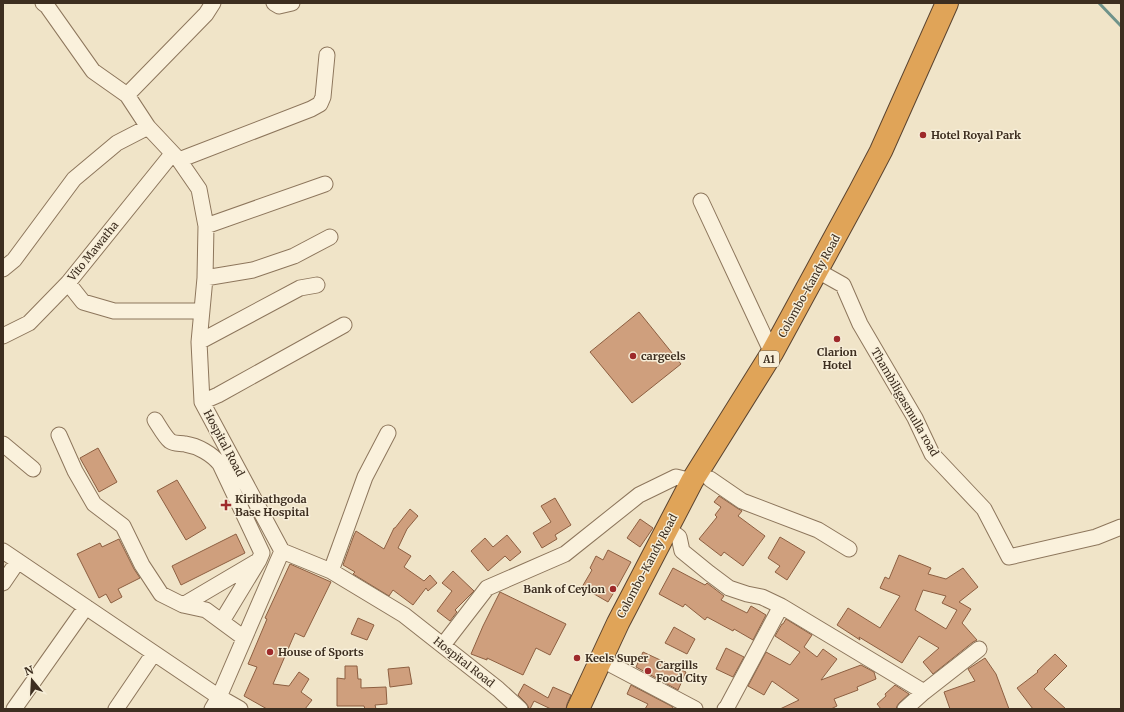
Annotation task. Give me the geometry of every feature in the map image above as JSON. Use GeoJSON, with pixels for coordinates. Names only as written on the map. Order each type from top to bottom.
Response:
{"type":"FeatureCollection","features":[{"type":"Feature","properties":{"kind":"highway","name":"Colombo-Kandy Road"},"geometry":{"type":"LineString","coordinates":[[701,480],[780,366],[824,274],[860,192],[881,151],[947,3]]}},
{"type":"Feature","properties":{"kind":"highway","name":"Colombo-Kandy Road"},"geometry":{"type":"LineString","coordinates":[[592,709],[673,533],[701,480],[772,354],[872,198],[960,3]]}},
{"type":"Feature","properties":{"kind":"highway","name":"Colombo-Kandy Road"},"geometry":{"type":"LineString","coordinates":[[578,709],[619,621],[673,533]]}},
{"type":"Feature","properties":{"kind":"street","name":"Hospital Road"},"geometry":{"type":"LineString","coordinates":[[43,3],[47,6],[93,71],[127,95],[148,127],[176,157],[199,189],[206,226],[205,278],[199,342],[202,402],[282,551],[331,571],[404,615],[498,689],[520,709]]}},
{"type":"Feature","properties":{"kind":"street"},"geometry":{"type":"LineString","coordinates":[[127,95],[206,14],[213,3]]}},
{"type":"Feature","properties":{"kind":"street"},"geometry":{"type":"LineString","coordinates":[[274,3],[279,6],[292,3]]}},
{"type":"Feature","properties":{"kind":"street"},"geometry":{"type":"LineString","coordinates":[[176,157],[311,109],[320,104],[323,96],[327,55]]}},
{"type":"Feature","properties":{"kind":"street"},"geometry":{"type":"LineString","coordinates":[[3,269],[14,260],[74,180],[117,143],[148,127]]}},
{"type":"Feature","properties":{"kind":"street","name":"Vito Mawatha"},"geometry":{"type":"LineString","coordinates":[[3,336],[29,323],[68,283],[176,157]]}},
{"type":"Feature","properties":{"kind":"street"},"geometry":{"type":"LineString","coordinates":[[206,226],[325,184]]}},
{"type":"Feature","properties":{"kind":"street"},"geometry":{"type":"LineString","coordinates":[[701,201],[772,354]]}},
{"type":"Feature","properties":{"kind":"street"},"geometry":{"type":"LineString","coordinates":[[205,278],[253,270],[294,256],[330,237]]}},
{"type":"Feature","properties":{"kind":"street","name":"Thambiligasmulla road"},"geometry":{"type":"LineString","coordinates":[[824,274],[843,286],[846,290],[860,324],[915,418],[932,454],[984,509],[1008,557],[1096,537],[1121,527]]}},
{"type":"Feature","properties":{"kind":"street"},"geometry":{"type":"LineString","coordinates":[[68,283],[83,302],[114,311],[202,311]]}},
{"type":"Feature","properties":{"kind":"street"},"geometry":{"type":"LineString","coordinates":[[199,342],[300,288],[317,285]]}},
{"type":"Feature","properties":{"kind":"street"},"geometry":{"type":"LineString","coordinates":[[202,402],[218,395],[344,325]]}},
{"type":"Feature","properties":{"kind":"street"},"geometry":{"type":"LineString","coordinates":[[155,420],[169,440],[177,444],[186,444],[199,449],[214,457],[220,464],[260,546],[262,552],[259,560],[222,621]]}},
{"type":"Feature","properties":{"kind":"street"},"geometry":{"type":"LineString","coordinates":[[331,571],[365,477],[388,433]]}},
{"type":"Feature","properties":{"kind":"street"},"geometry":{"type":"LineString","coordinates":[[59,435],[75,471],[94,504],[123,526],[142,565],[161,594],[183,605],[206,610],[244,638]]}},
{"type":"Feature","properties":{"kind":"street"},"geometry":{"type":"LineString","coordinates":[[3,444],[33,469]]}},
{"type":"Feature","properties":{"kind":"street"},"geometry":{"type":"LineString","coordinates":[[443,645],[487,588],[565,554],[639,495],[676,477],[701,480],[742,502],[818,530],[849,549]]}},
{"type":"Feature","properties":{"kind":"street"},"geometry":{"type":"LineString","coordinates":[[673,533],[682,551],[730,588],[762,597],[781,606],[924,692]]}},
{"type":"Feature","properties":{"kind":"street"},"geometry":{"type":"LineString","coordinates":[[3,551],[154,653],[216,703],[240,709]]}},
{"type":"Feature","properties":{"kind":"street"},"geometry":{"type":"LineString","coordinates":[[216,703],[282,551]]}},
{"type":"Feature","properties":{"kind":"street"},"geometry":{"type":"LineString","coordinates":[[183,605],[259,560]]}},
{"type":"Feature","properties":{"kind":"street"},"geometry":{"type":"LineString","coordinates":[[3,583],[18,561]]}},
{"type":"Feature","properties":{"kind":"street"},"geometry":{"type":"LineString","coordinates":[[725,709],[781,606]]}},
{"type":"Feature","properties":{"kind":"street"},"geometry":{"type":"LineString","coordinates":[[14,709],[86,607]]}},
{"type":"Feature","properties":{"kind":"street"},"geometry":{"type":"LineString","coordinates":[[905,709],[924,692],[979,649]]}},
{"type":"Feature","properties":{"kind":"street"},"geometry":{"type":"LineString","coordinates":[[116,709],[154,653]]}},
{"type":"Feature","properties":{"kind":"street"},"geometry":{"type":"LineString","coordinates":[[612,665],[695,709]]}},
{"type":"Feature","properties":{"kind":"building","name":"cargeels"},"geometry":{"type":"Polygon","coordinates":[[[639,312],[681,364],[632,403],[590,352],[639,312]]]}},
{"type":"Feature","properties":{"kind":"building"},"geometry":{"type":"Polygon","coordinates":[[[98,448],[117,482],[99,492],[80,458],[98,448]]]}},
{"type":"Feature","properties":{"kind":"building"},"geometry":{"type":"Polygon","coordinates":[[[177,480],[206,528],[186,540],[157,491],[177,480]]]}},
{"type":"Feature","properties":{"kind":"building"},"geometry":{"type":"Polygon","coordinates":[[[719,496],[742,511],[738,516],[765,536],[743,566],[724,552],[721,556],[699,539],[717,517],[715,515],[721,507],[714,502],[719,496]]]}},
{"type":"Feature","properties":{"kind":"building"},"geometry":{"type":"Polygon","coordinates":[[[555,498],[571,525],[555,535],[557,539],[542,548],[533,533],[551,522],[541,506],[555,498]]]}},
{"type":"Feature","properties":{"kind":"building"},"geometry":{"type":"Polygon","coordinates":[[[410,509],[418,516],[407,529],[398,548],[411,556],[404,567],[424,581],[430,575],[437,583],[428,591],[426,588],[413,605],[393,590],[389,596],[353,574],[355,572],[343,565],[356,531],[384,549],[394,528],[410,509]]]}},
{"type":"Feature","properties":{"kind":"building"},"geometry":{"type":"Polygon","coordinates":[[[640,519],[653,528],[640,547],[627,538],[640,519]]]}},
{"type":"Feature","properties":{"kind":"building"},"geometry":{"type":"Polygon","coordinates":[[[236,534],[245,553],[181,585],[172,566],[236,534]]]}},
{"type":"Feature","properties":{"kind":"building"},"geometry":{"type":"Polygon","coordinates":[[[507,535],[521,552],[510,561],[505,556],[488,571],[471,551],[485,538],[493,547],[507,535]]]}},
{"type":"Feature","properties":{"kind":"building"},"geometry":{"type":"Polygon","coordinates":[[[780,537],[805,552],[787,580],[775,572],[780,566],[768,558],[780,537]]]}},
{"type":"Feature","properties":{"kind":"building"},"geometry":{"type":"Polygon","coordinates":[[[119,539],[140,578],[118,589],[122,597],[111,603],[106,594],[99,598],[77,554],[100,543],[102,547],[119,539]]]}},
{"type":"Feature","properties":{"kind":"building"},"geometry":{"type":"Polygon","coordinates":[[[608,550],[631,562],[608,602],[582,587],[592,570],[590,568],[596,556],[603,560],[608,550]]]}},
{"type":"Feature","properties":{"kind":"building"},"geometry":{"type":"Polygon","coordinates":[[[899,555],[931,568],[928,574],[946,579],[963,568],[978,587],[959,602],[971,609],[962,623],[977,640],[933,674],[923,662],[939,648],[919,636],[902,663],[859,637],[860,640],[837,625],[848,608],[880,628],[900,596],[880,588],[885,577],[889,579],[899,555]],[[923,590],[915,610],[946,629],[957,610],[942,603],[946,596],[923,590]]]}},
{"type":"Feature","properties":{"kind":"building"},"geometry":{"type":"Polygon","coordinates":[[[290,564],[331,582],[304,637],[295,633],[273,684],[289,686],[299,672],[309,679],[301,692],[312,700],[305,709],[267,709],[244,696],[257,667],[248,664],[267,619],[265,618],[290,564]]]}},
{"type":"Feature","properties":{"kind":"building"},"geometry":{"type":"Polygon","coordinates":[[[673,568],[705,585],[707,583],[724,596],[721,600],[747,613],[751,606],[766,615],[753,640],[734,629],[733,631],[707,617],[705,620],[685,604],[683,607],[659,594],[673,568]]]}},
{"type":"Feature","properties":{"kind":"building"},"geometry":{"type":"Polygon","coordinates":[[[453,571],[474,591],[455,610],[457,612],[450,621],[437,611],[452,591],[442,583],[453,571]]]}},
{"type":"Feature","properties":{"kind":"building"},"geometry":{"type":"Polygon","coordinates":[[[500,592],[566,624],[550,655],[536,648],[523,675],[487,658],[487,660],[471,654],[500,592]]]}},
{"type":"Feature","properties":{"kind":"building"},"geometry":{"type":"Polygon","coordinates":[[[358,618],[374,625],[367,640],[351,634],[358,618]]]}},
{"type":"Feature","properties":{"kind":"building"},"geometry":{"type":"Polygon","coordinates":[[[786,619],[812,635],[804,647],[817,657],[823,649],[837,659],[821,680],[861,665],[874,672],[876,679],[857,687],[858,690],[834,699],[837,706],[831,709],[780,709],[799,700],[772,681],[764,695],[748,686],[766,652],[790,665],[800,652],[775,636],[786,619]]]}},
{"type":"Feature","properties":{"kind":"building"},"geometry":{"type":"Polygon","coordinates":[[[674,627],[695,639],[687,654],[665,643],[674,627]]]}},
{"type":"Feature","properties":{"kind":"building"},"geometry":{"type":"Polygon","coordinates":[[[726,648],[744,657],[733,677],[716,669],[726,648]]]}},
{"type":"Feature","properties":{"kind":"building"},"geometry":{"type":"Polygon","coordinates":[[[643,652],[686,672],[678,690],[636,667],[643,652]]]}},
{"type":"Feature","properties":{"kind":"building"},"geometry":{"type":"Polygon","coordinates":[[[1055,654],[1067,666],[1044,689],[1066,709],[1033,709],[1017,688],[1038,672],[1037,671],[1055,654]]]}},
{"type":"Feature","properties":{"kind":"building"},"geometry":{"type":"Polygon","coordinates":[[[985,658],[996,674],[1009,709],[950,709],[944,692],[975,681],[968,669],[985,658]]]}},
{"type":"Feature","properties":{"kind":"building"},"geometry":{"type":"Polygon","coordinates":[[[345,666],[357,666],[358,679],[361,679],[361,688],[386,687],[387,704],[375,705],[376,709],[365,709],[364,706],[337,706],[337,678],[345,679],[345,666]]]}},
{"type":"Feature","properties":{"kind":"building"},"geometry":{"type":"Polygon","coordinates":[[[409,667],[412,684],[390,687],[388,669],[409,667]]]}},
{"type":"Feature","properties":{"kind":"building"},"geometry":{"type":"Polygon","coordinates":[[[524,684],[548,698],[553,687],[571,695],[566,709],[551,709],[534,701],[529,709],[526,703],[518,695],[524,684]]]}},
{"type":"Feature","properties":{"kind":"building"},"geometry":{"type":"Polygon","coordinates":[[[631,685],[673,707],[672,709],[645,709],[648,704],[627,694],[631,685]]]}},
{"type":"Feature","properties":{"kind":"building"},"geometry":{"type":"Polygon","coordinates":[[[895,685],[909,694],[899,703],[896,709],[881,709],[877,704],[895,685]]]}},
{"type":"Feature","properties":{"kind":"waterway"},"geometry":{"type":"LineString","coordinates":[[1099,3],[1121,26]]}},
{"type":"Feature","properties":{"kind":"place","name":"Hotel Royal Park"},"geometry":{"type":"Point","coordinates":[923,135]}},
{"type":"Feature","properties":{"kind":"place","name":"Clarion Hotel"},"geometry":{"type":"Point","coordinates":[837,339]}},
{"type":"Feature","properties":{"kind":"place","name":"cargeels"},"geometry":{"type":"Point","coordinates":[633,356]}},
{"type":"Feature","properties":{"kind":"place","name":"Kiribathgoda Base Hospital"},"geometry":{"type":"Point","coordinates":[226,505]}},
{"type":"Feature","properties":{"kind":"place","name":"Bank of Ceylon"},"geometry":{"type":"Point","coordinates":[613,589]}},
{"type":"Feature","properties":{"kind":"place","name":"House of Sports"},"geometry":{"type":"Point","coordinates":[270,652]}},
{"type":"Feature","properties":{"kind":"place","name":"Keels Super"},"geometry":{"type":"Point","coordinates":[577,658]}},
{"type":"Feature","properties":{"kind":"place","name":"Cargills Food City"},"geometry":{"type":"Point","coordinates":[648,671]}}]}
